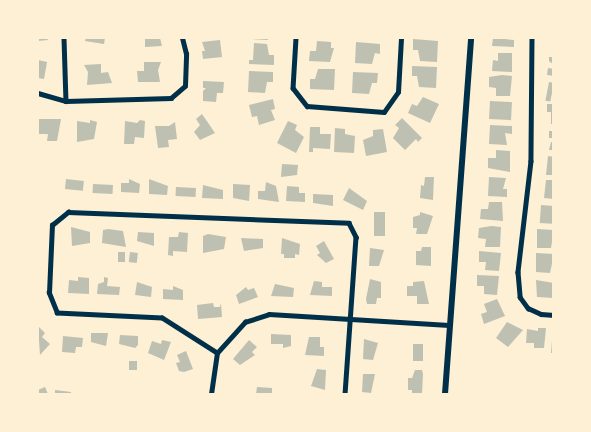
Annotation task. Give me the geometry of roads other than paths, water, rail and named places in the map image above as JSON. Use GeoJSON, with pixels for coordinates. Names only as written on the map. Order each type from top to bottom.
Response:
{"type":"FeatureCollection","features":[{"type":"Feature","properties":{"kind":"street"},"geometry":{"type":"LineString","coordinates":[[64,38],[66,101]]}},
{"type":"Feature","properties":{"kind":"street"},"geometry":{"type":"LineString","coordinates":[[38,93],[66,101],[171,98],[185,86],[186,54],[182,38]]}},
{"type":"Feature","properties":{"kind":"street"},"geometry":{"type":"LineString","coordinates":[[296,38],[293,88],[307,106],[384,112],[398,92],[400,38]]}},
{"type":"Feature","properties":{"kind":"street"},"geometry":{"type":"LineString","coordinates":[[445,394],[471,38]]}},
{"type":"Feature","properties":{"kind":"street"},"geometry":{"type":"LineString","coordinates":[[532,38],[531,161],[518,272],[520,297],[528,308],[541,314],[554,315]]}},
{"type":"Feature","properties":{"kind":"street"},"geometry":{"type":"LineString","coordinates":[[217,353],[162,318],[57,313],[49,293],[52,225],[68,212],[349,223],[356,237],[345,394]]}},
{"type":"Feature","properties":{"kind":"street"},"geometry":{"type":"LineString","coordinates":[[211,394],[217,353],[246,322],[268,314],[449,325]]}}]}
